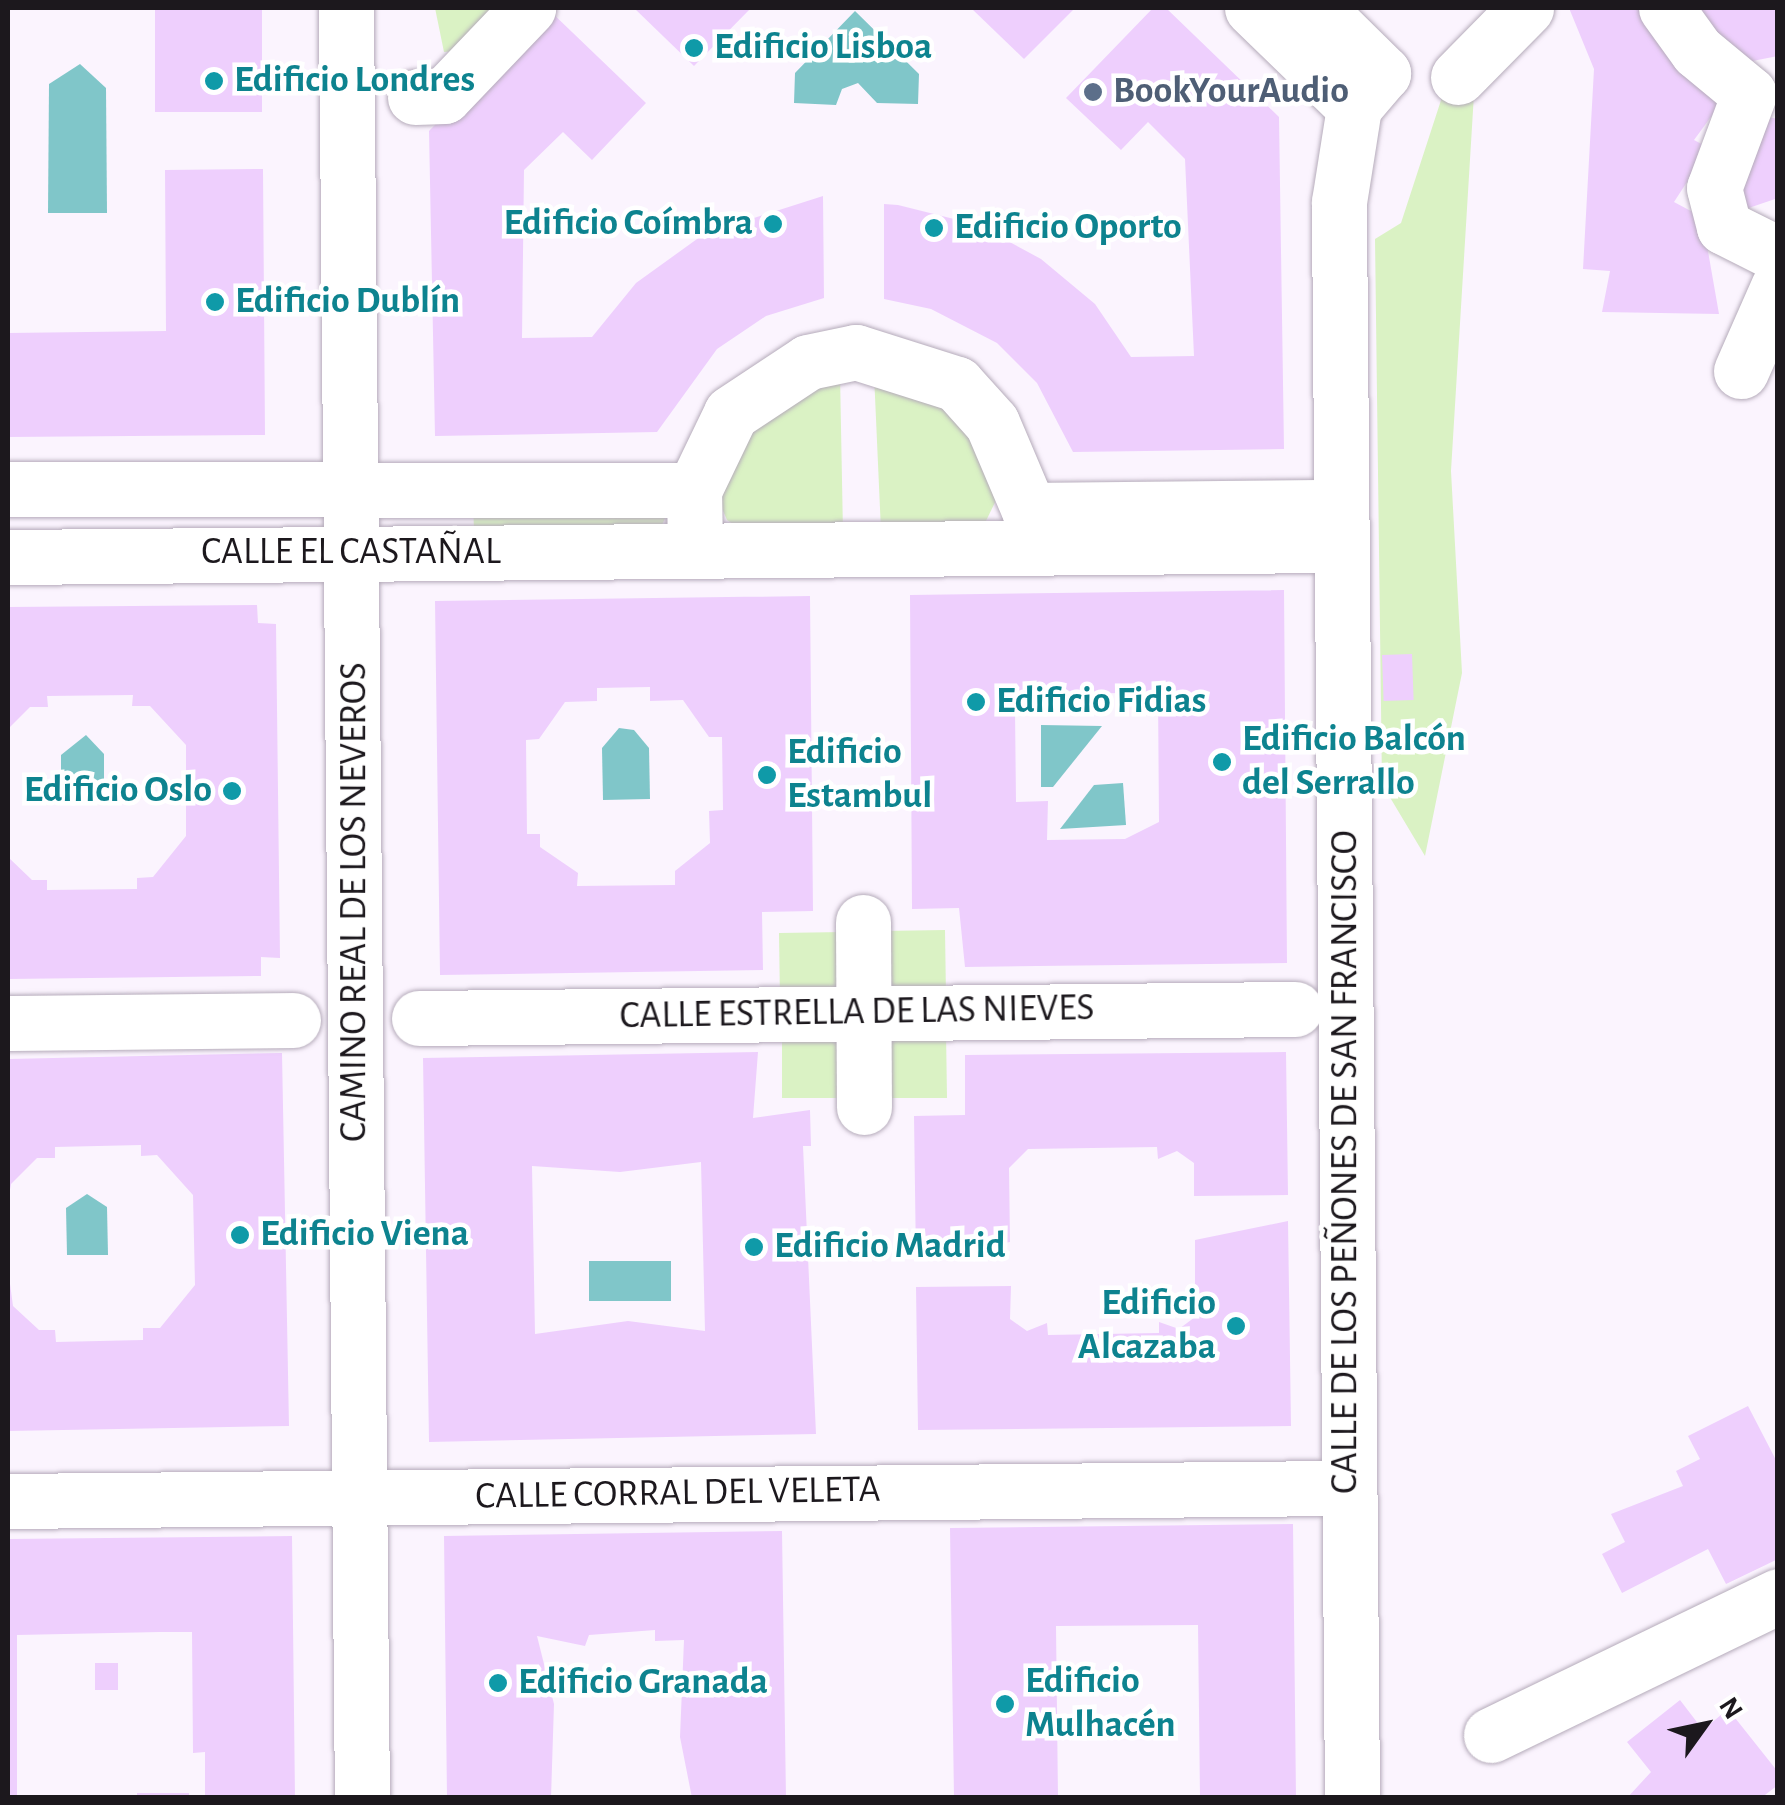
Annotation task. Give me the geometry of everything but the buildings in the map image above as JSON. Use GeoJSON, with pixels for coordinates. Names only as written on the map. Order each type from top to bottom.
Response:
{"type":"FeatureCollection","features":[{"type":"Feature","properties":{"kind":"street","name":"CAMINO REAL DE LOS NEVEROS"},"geometry":{"type":"LineString","coordinates":[[346,8],[362,1798]]}},
{"type":"Feature","properties":{"kind":"street"},"geometry":{"type":"LineString","coordinates":[[414,98],[444,96],[528,8]]}},
{"type":"Feature","properties":{"kind":"street"},"geometry":{"type":"LineString","coordinates":[[1252,8],[1354,107],[1383,73],[1316,8]]}},
{"type":"Feature","properties":{"kind":"street"},"geometry":{"type":"LineString","coordinates":[[1458,77],[1526,8]]}},
{"type":"Feature","properties":{"kind":"street"},"geometry":{"type":"LineString","coordinates":[[1666,8],[1697,51],[1749,94],[1714,188],[1724,228],[1778,254]]}},
{"type":"Feature","properties":{"kind":"street","name":"CALLE DE LOS PEÑONES DE SAN FRANCISCO"},"geometry":{"type":"LineString","coordinates":[[1352,1798],[1339,202],[1354,107]]}},
{"type":"Feature","properties":{"kind":"street"},"geometry":{"type":"LineString","coordinates":[[1741,371],[1778,286]]}},
{"type":"Feature","properties":{"kind":"street"},"geometry":{"type":"LineString","coordinates":[[696,550],[694,490],[731,412],[808,362],[856,352],[957,384],[992,422],[1029,529]]}},
{"type":"Feature","properties":{"kind":"street","name":"CALLE EL CASTAÑAL"},"geometry":{"type":"LineString","coordinates":[[8,489],[694,490]]}},
{"type":"Feature","properties":{"kind":"street","name":"CALLE EL CASTAÑAL"},"geometry":{"type":"LineString","coordinates":[[8,556],[696,550],[1029,529],[1340,526]]}},
{"type":"Feature","properties":{"kind":"street"},"geometry":{"type":"LineString","coordinates":[[863,922],[864,1107]]}},
{"type":"Feature","properties":{"kind":"street","name":"CALLE ESTRELLA DE LAS NIEVES"},"geometry":{"type":"LineString","coordinates":[[419,1018],[1296,1009]]}},
{"type":"Feature","properties":{"kind":"street"},"geometry":{"type":"LineString","coordinates":[[8,1023],[292,1020]]}},
{"type":"Feature","properties":{"kind":"street","name":"CALLE CORRAL DEL VELETA"},"geometry":{"type":"LineString","coordinates":[[8,1501],[1348,1488]]}},
{"type":"Feature","properties":{"kind":"street"},"geometry":{"type":"LineString","coordinates":[[1492,1735],[1778,1596]]}},
{"type":"Feature","properties":{"kind":"green space"},"geometry":{"type":"Polygon","coordinates":[[[435,8],[508,8],[468,50],[444,52],[435,8]]]}},
{"type":"Feature","properties":{"kind":"green space"},"geometry":{"type":"Polygon","coordinates":[[[1444,91],[1474,94],[1451,471],[1462,673],[1425,856],[1382,784],[1375,239],[1401,223],[1444,91]]]}},
{"type":"Feature","properties":{"kind":"green space"},"geometry":{"type":"Polygon","coordinates":[[[840,374],[843,533],[745,532],[727,520],[718,499],[760,415],[840,374]]]}},
{"type":"Feature","properties":{"kind":"green space"},"geometry":{"type":"Polygon","coordinates":[[[874,374],[913,384],[973,432],[1000,492],[985,523],[881,531],[874,374]]]}},
{"type":"Feature","properties":{"kind":"green space"},"geometry":{"type":"Polygon","coordinates":[[[473,503],[668,512],[660,529],[474,530],[473,503]]]}},
{"type":"Feature","properties":{"kind":"green space"},"geometry":{"type":"Polygon","coordinates":[[[945,930],[946,997],[892,997],[881,931],[945,930]]]}},
{"type":"Feature","properties":{"kind":"green space"},"geometry":{"type":"Polygon","coordinates":[[[844,932],[844,986],[780,1000],[779,933],[844,932]]]}},
{"type":"Feature","properties":{"kind":"green space"},"geometry":{"type":"Polygon","coordinates":[[[892,1031],[946,1031],[947,1098],[883,1098],[892,1031]]]}},
{"type":"Feature","properties":{"kind":"green space"},"geometry":{"type":"Polygon","coordinates":[[[782,1032],[835,1032],[846,1098],[782,1098],[782,1032]]]}},
{"type":"Feature","properties":{"kind":"water"},"geometry":{"type":"Polygon","coordinates":[[[855,11],[919,74],[918,104],[877,103],[858,83],[842,89],[836,105],[794,103],[795,73],[855,11]]]}},
{"type":"Feature","properties":{"kind":"water"},"geometry":{"type":"Polygon","coordinates":[[[80,64],[106,88],[107,213],[48,213],[49,84],[80,64]]]}},
{"type":"Feature","properties":{"kind":"water"},"geometry":{"type":"Polygon","coordinates":[[[1041,725],[1102,726],[1053,787],[1041,787],[1041,725]]]}},
{"type":"Feature","properties":{"kind":"water"},"geometry":{"type":"Polygon","coordinates":[[[619,728],[634,730],[649,748],[650,799],[603,800],[602,748],[619,728]]]}},
{"type":"Feature","properties":{"kind":"water"},"geometry":{"type":"Polygon","coordinates":[[[86,735],[104,754],[104,800],[61,800],[61,755],[86,735]]]}},
{"type":"Feature","properties":{"kind":"water"},"geometry":{"type":"Polygon","coordinates":[[[1123,783],[1126,825],[1060,829],[1094,785],[1123,783]]]}},
{"type":"Feature","properties":{"kind":"water"},"geometry":{"type":"Polygon","coordinates":[[[87,1194],[107,1207],[108,1255],[67,1255],[66,1208],[87,1194]]]}},
{"type":"Feature","properties":{"kind":"water"},"geometry":{"type":"Polygon","coordinates":[[[589,1261],[671,1261],[671,1301],[589,1301],[589,1261]]]}},
{"type":"Feature","properties":{"kind":"place","name":"Edificio Lisboa"},"geometry":{"type":"Point","coordinates":[694,48]}},
{"type":"Feature","properties":{"kind":"place","name":"Edificio Londres"},"geometry":{"type":"Point","coordinates":[214,81]}},
{"type":"Feature","properties":{"kind":"place","name":"BookYourAudio"},"geometry":{"type":"Point","coordinates":[1093,92]}},
{"type":"Feature","properties":{"kind":"place","name":"Edificio Coímbra"},"geometry":{"type":"Point","coordinates":[773,224]}},
{"type":"Feature","properties":{"kind":"place","name":"Edificio Oporto"},"geometry":{"type":"Point","coordinates":[934,228]}},
{"type":"Feature","properties":{"kind":"place","name":"Edificio Dublín"},"geometry":{"type":"Point","coordinates":[215,302]}},
{"type":"Feature","properties":{"kind":"place","name":"Edificio Fidias"},"geometry":{"type":"Point","coordinates":[976,702]}},
{"type":"Feature","properties":{"kind":"place","name":"Edificio Balcón del Serrallo"},"geometry":{"type":"Point","coordinates":[1222,762]}},
{"type":"Feature","properties":{"kind":"place","name":"Edificio Estambul"},"geometry":{"type":"Point","coordinates":[767,775]}},
{"type":"Feature","properties":{"kind":"place","name":"Edificio Oslo"},"geometry":{"type":"Point","coordinates":[232,791]}},
{"type":"Feature","properties":{"kind":"place","name":"Edificio Viena"},"geometry":{"type":"Point","coordinates":[240,1235]}},
{"type":"Feature","properties":{"kind":"place","name":"Edificio Madrid"},"geometry":{"type":"Point","coordinates":[754,1247]}},
{"type":"Feature","properties":{"kind":"place","name":"Edificio Alcazaba"},"geometry":{"type":"Point","coordinates":[1236,1326]}},
{"type":"Feature","properties":{"kind":"place","name":"Edificio Granada"},"geometry":{"type":"Point","coordinates":[498,1683]}},
{"type":"Feature","properties":{"kind":"place","name":"Edificio Mulhacén"},"geometry":{"type":"Point","coordinates":[1005,1704]}}]}
